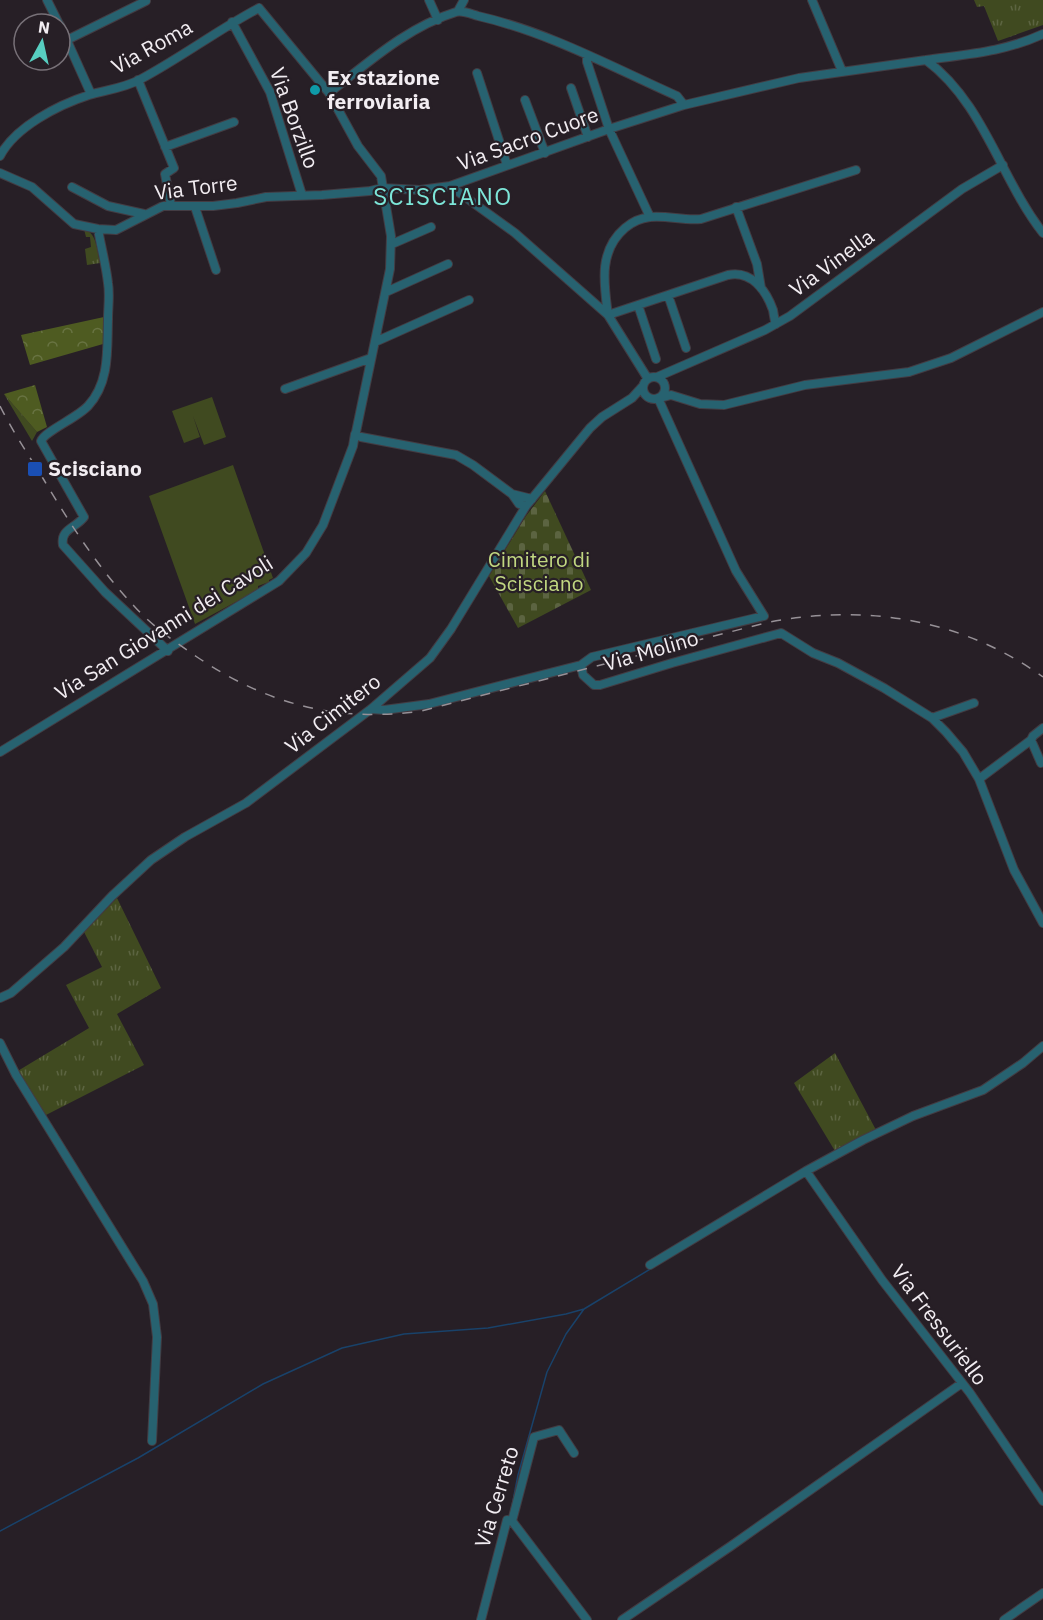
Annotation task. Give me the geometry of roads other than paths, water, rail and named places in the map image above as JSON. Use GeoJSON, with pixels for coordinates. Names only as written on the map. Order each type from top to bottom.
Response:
{"type":"FeatureCollection","features":[{"type":"Feature","properties":{"kind":"street"},"geometry":{"type":"LineString","coordinates":[[429,0],[438,20]]}},
{"type":"Feature","properties":{"kind":"street"},"geometry":{"type":"LineString","coordinates":[[458,11],[464,0]]}},
{"type":"Feature","properties":{"kind":"street"},"geometry":{"type":"LineString","coordinates":[[812,0],[842,71]]}},
{"type":"Feature","properties":{"kind":"street"},"geometry":{"type":"LineString","coordinates":[[72,38],[146,1]]}},
{"type":"Feature","properties":{"kind":"street","name":"Via Roma"},"geometry":{"type":"LineString","coordinates":[[0,156],[4,149],[47,113],[66,103],[138,80],[260,4]]}},
{"type":"Feature","properties":{"kind":"street","name":"Via San Giovanni dei Cavoli"},"geometry":{"type":"LineString","coordinates":[[0,752],[279,581],[306,553],[323,525],[353,446],[361,434],[359,419],[386,292],[392,244],[379,171],[358,146],[329,93],[260,4]]}},
{"type":"Feature","properties":{"kind":"street"},"geometry":{"type":"LineString","coordinates":[[329,93],[413,31],[458,11],[490,18],[535,33],[677,96],[684,105]]}},
{"type":"Feature","properties":{"kind":"street","name":"Via Borzillo"},"geometry":{"type":"LineString","coordinates":[[232,22],[270,92],[302,195]]}},
{"type":"Feature","properties":{"kind":"street","name":"Via Sacro Cuore"},"geometry":{"type":"LineString","coordinates":[[382,188],[411,191],[450,186],[609,129],[684,105],[758,87],[842,71],[996,51],[1024,43],[1043,34]]}},
{"type":"Feature","properties":{"kind":"street"},"geometry":{"type":"LineString","coordinates":[[72,51],[92,94]]}},
{"type":"Feature","properties":{"kind":"street"},"geometry":{"type":"LineString","coordinates":[[587,55],[587,62],[609,129],[650,217]]}},
{"type":"Feature","properties":{"kind":"street"},"geometry":{"type":"LineString","coordinates":[[926,60],[942,72],[984,130],[1023,205],[1043,232]]}},
{"type":"Feature","properties":{"kind":"street"},"geometry":{"type":"LineString","coordinates":[[477,73],[507,165]]}},
{"type":"Feature","properties":{"kind":"street"},"geometry":{"type":"LineString","coordinates":[[138,80],[174,168],[165,174],[171,205]]}},
{"type":"Feature","properties":{"kind":"street"},"geometry":{"type":"LineString","coordinates":[[571,88],[588,137]]}},
{"type":"Feature","properties":{"kind":"street"},"geometry":{"type":"LineString","coordinates":[[525,100],[545,153]]}},
{"type":"Feature","properties":{"kind":"street"},"geometry":{"type":"LineString","coordinates":[[165,147],[234,122]]}},
{"type":"Feature","properties":{"kind":"street","name":"Via Vinella"},"geometry":{"type":"LineString","coordinates":[[657,377],[785,319],[962,189],[1003,165]]}},
{"type":"Feature","properties":{"kind":"street"},"geometry":{"type":"LineString","coordinates":[[608,315],[605,265],[610,246],[631,223],[650,217],[691,220],[856,170]]}},
{"type":"Feature","properties":{"kind":"street","name":"Via Torre"},"geometry":{"type":"LineString","coordinates":[[0,173],[32,186],[74,224],[116,230],[155,208],[171,205],[195,207],[231,204],[266,196],[370,191],[382,188]]}},
{"type":"Feature","properties":{"kind":"street"},"geometry":{"type":"LineString","coordinates":[[450,186],[516,233],[608,315],[645,382],[644,393],[649,398]]}},
{"type":"Feature","properties":{"kind":"street"},"geometry":{"type":"LineString","coordinates":[[72,187],[108,206],[144,214]]}},
{"type":"Feature","properties":{"kind":"street"},"geometry":{"type":"LineString","coordinates":[[195,207],[216,270]]}},
{"type":"Feature","properties":{"kind":"street"},"geometry":{"type":"LineString","coordinates":[[736,207],[776,324]]}},
{"type":"Feature","properties":{"kind":"street"},"geometry":{"type":"LineString","coordinates":[[392,244],[431,226]]}},
{"type":"Feature","properties":{"kind":"street"},"geometry":{"type":"LineString","coordinates":[[98,229],[109,283],[107,357],[103,380],[95,398],[82,412],[46,434],[41,441],[84,517],[64,534],[63,545],[117,604],[168,651]]}},
{"type":"Feature","properties":{"kind":"street"},"geometry":{"type":"LineString","coordinates":[[386,292],[448,264]]}},
{"type":"Feature","properties":{"kind":"street"},"geometry":{"type":"LineString","coordinates":[[608,315],[734,274],[747,276],[762,288]]}},
{"type":"Feature","properties":{"kind":"street"},"geometry":{"type":"LineString","coordinates":[[668,295],[686,348]]}},
{"type":"Feature","properties":{"kind":"street"},"geometry":{"type":"LineString","coordinates":[[375,342],[469,300]]}},
{"type":"Feature","properties":{"kind":"street"},"geometry":{"type":"LineString","coordinates":[[638,305],[656,359]]}},
{"type":"Feature","properties":{"kind":"street"},"geometry":{"type":"LineString","coordinates":[[773,310],[785,319]]}},
{"type":"Feature","properties":{"kind":"street"},"geometry":{"type":"LineString","coordinates":[[628,401],[671,395],[700,404],[724,405],[819,383],[909,372],[951,358],[1043,312]]}},
{"type":"Feature","properties":{"kind":"street"},"geometry":{"type":"LineString","coordinates":[[285,389],[371,358]]}},
{"type":"Feature","properties":{"kind":"street"},"geometry":{"type":"LineString","coordinates":[[659,398],[672,372]]}},
{"type":"Feature","properties":{"kind":"street"},"geometry":{"type":"LineString","coordinates":[[628,401],[645,382],[657,377],[663,381],[666,388],[688,400]]}},
{"type":"Feature","properties":{"kind":"street","name":"Via Molino"},"geometry":{"type":"LineString","coordinates":[[659,398],[736,571],[764,616],[592,657],[581,665],[585,679],[594,685],[600,685],[781,633],[813,653],[838,663],[885,688],[932,718],[963,752],[979,779],[1014,870],[1043,923]]}},
{"type":"Feature","properties":{"kind":"street","name":"Via Cimitero"},"geometry":{"type":"LineString","coordinates":[[0,998],[11,993],[50,960],[112,896],[151,861],[185,837],[246,803],[371,709],[430,658],[451,629],[529,503],[579,440],[602,417],[628,401]]}},
{"type":"Feature","properties":{"kind":"street"},"geometry":{"type":"LineString","coordinates":[[361,434],[456,455],[473,465],[514,497],[519,504],[529,503]]}},
{"type":"Feature","properties":{"kind":"street"},"geometry":{"type":"LineString","coordinates":[[514,497],[518,521]]}},
{"type":"Feature","properties":{"kind":"street"},"geometry":{"type":"LineString","coordinates":[[371,709],[384,710],[429,704],[581,665]]}},
{"type":"Feature","properties":{"kind":"street"},"geometry":{"type":"LineString","coordinates":[[932,718],[974,703]]}},
{"type":"Feature","properties":{"kind":"street"},"geometry":{"type":"LineString","coordinates":[[979,779],[1031,740],[1043,728]]}},
{"type":"Feature","properties":{"kind":"street"},"geometry":{"type":"LineString","coordinates":[[1031,740],[1041,762]]}},
{"type":"Feature","properties":{"kind":"street"},"geometry":{"type":"LineString","coordinates":[[0,1043],[16,1075],[143,1281],[153,1304],[157,1337],[152,1441]]}},
{"type":"Feature","properties":{"kind":"street"},"geometry":{"type":"LineString","coordinates":[[650,1265],[862,1140],[913,1116],[983,1090],[1023,1063],[1043,1046]]}},
{"type":"Feature","properties":{"kind":"street","name":"Via Fressuriello"},"geometry":{"type":"LineString","coordinates":[[806,1171],[882,1280],[962,1383],[1043,1501]]}},
{"type":"Feature","properties":{"kind":"street"},"geometry":{"type":"LineString","coordinates":[[622,1620],[962,1383]]}},
{"type":"Feature","properties":{"kind":"street","name":"Via Cerreto"},"geometry":{"type":"LineString","coordinates":[[481,1620],[507,1520],[512,1521],[534,1437],[559,1430],[574,1453]]}},
{"type":"Feature","properties":{"kind":"street"},"geometry":{"type":"LineString","coordinates":[[512,1521],[587,1620]]}},
{"type":"Feature","properties":{"kind":"street"},"geometry":{"type":"LineString","coordinates":[[1004,1620],[1043,1593]]}},
{"type":"Feature","properties":{"kind":"waterway"},"geometry":{"type":"LineString","coordinates":[[0,1531],[138,1458],[263,1384],[342,1348],[404,1334],[488,1328],[566,1314],[584,1309],[652,1268]]}},
{"type":"Feature","properties":{"kind":"waterway"},"geometry":{"type":"LineString","coordinates":[[511,1511],[518,1475],[547,1372],[566,1334],[584,1309]]}},
{"type":"Feature","properties":{"kind":"railway"},"geometry":{"type":"LineString","coordinates":[[0,406],[21,444],[86,546],[121,592],[141,613],[172,640],[223,673],[276,698],[304,706],[332,712],[360,714],[421,711],[765,623],[802,617],[838,615],[910,620],[945,629],[979,641],[1012,657],[1043,677]]}},
{"type":"Feature","properties":{"kind":"place","name":"Ex stazione ferroviaria"},"geometry":{"type":"Point","coordinates":[315,90]}},
{"type":"Feature","properties":{"kind":"place","name":"Scisciano"},"geometry":{"type":"Point","coordinates":[35,469]}},
{"type":"Feature","properties":{"kind":"district","name":"SCISCIANO"},"geometry":{"type":"Point","coordinates":[443,197]}},
{"type":"Feature","properties":{"kind":"park label","name":"Cimitero di Scisciano"},"geometry":{"type":"Point","coordinates":[539,572]}}]}
